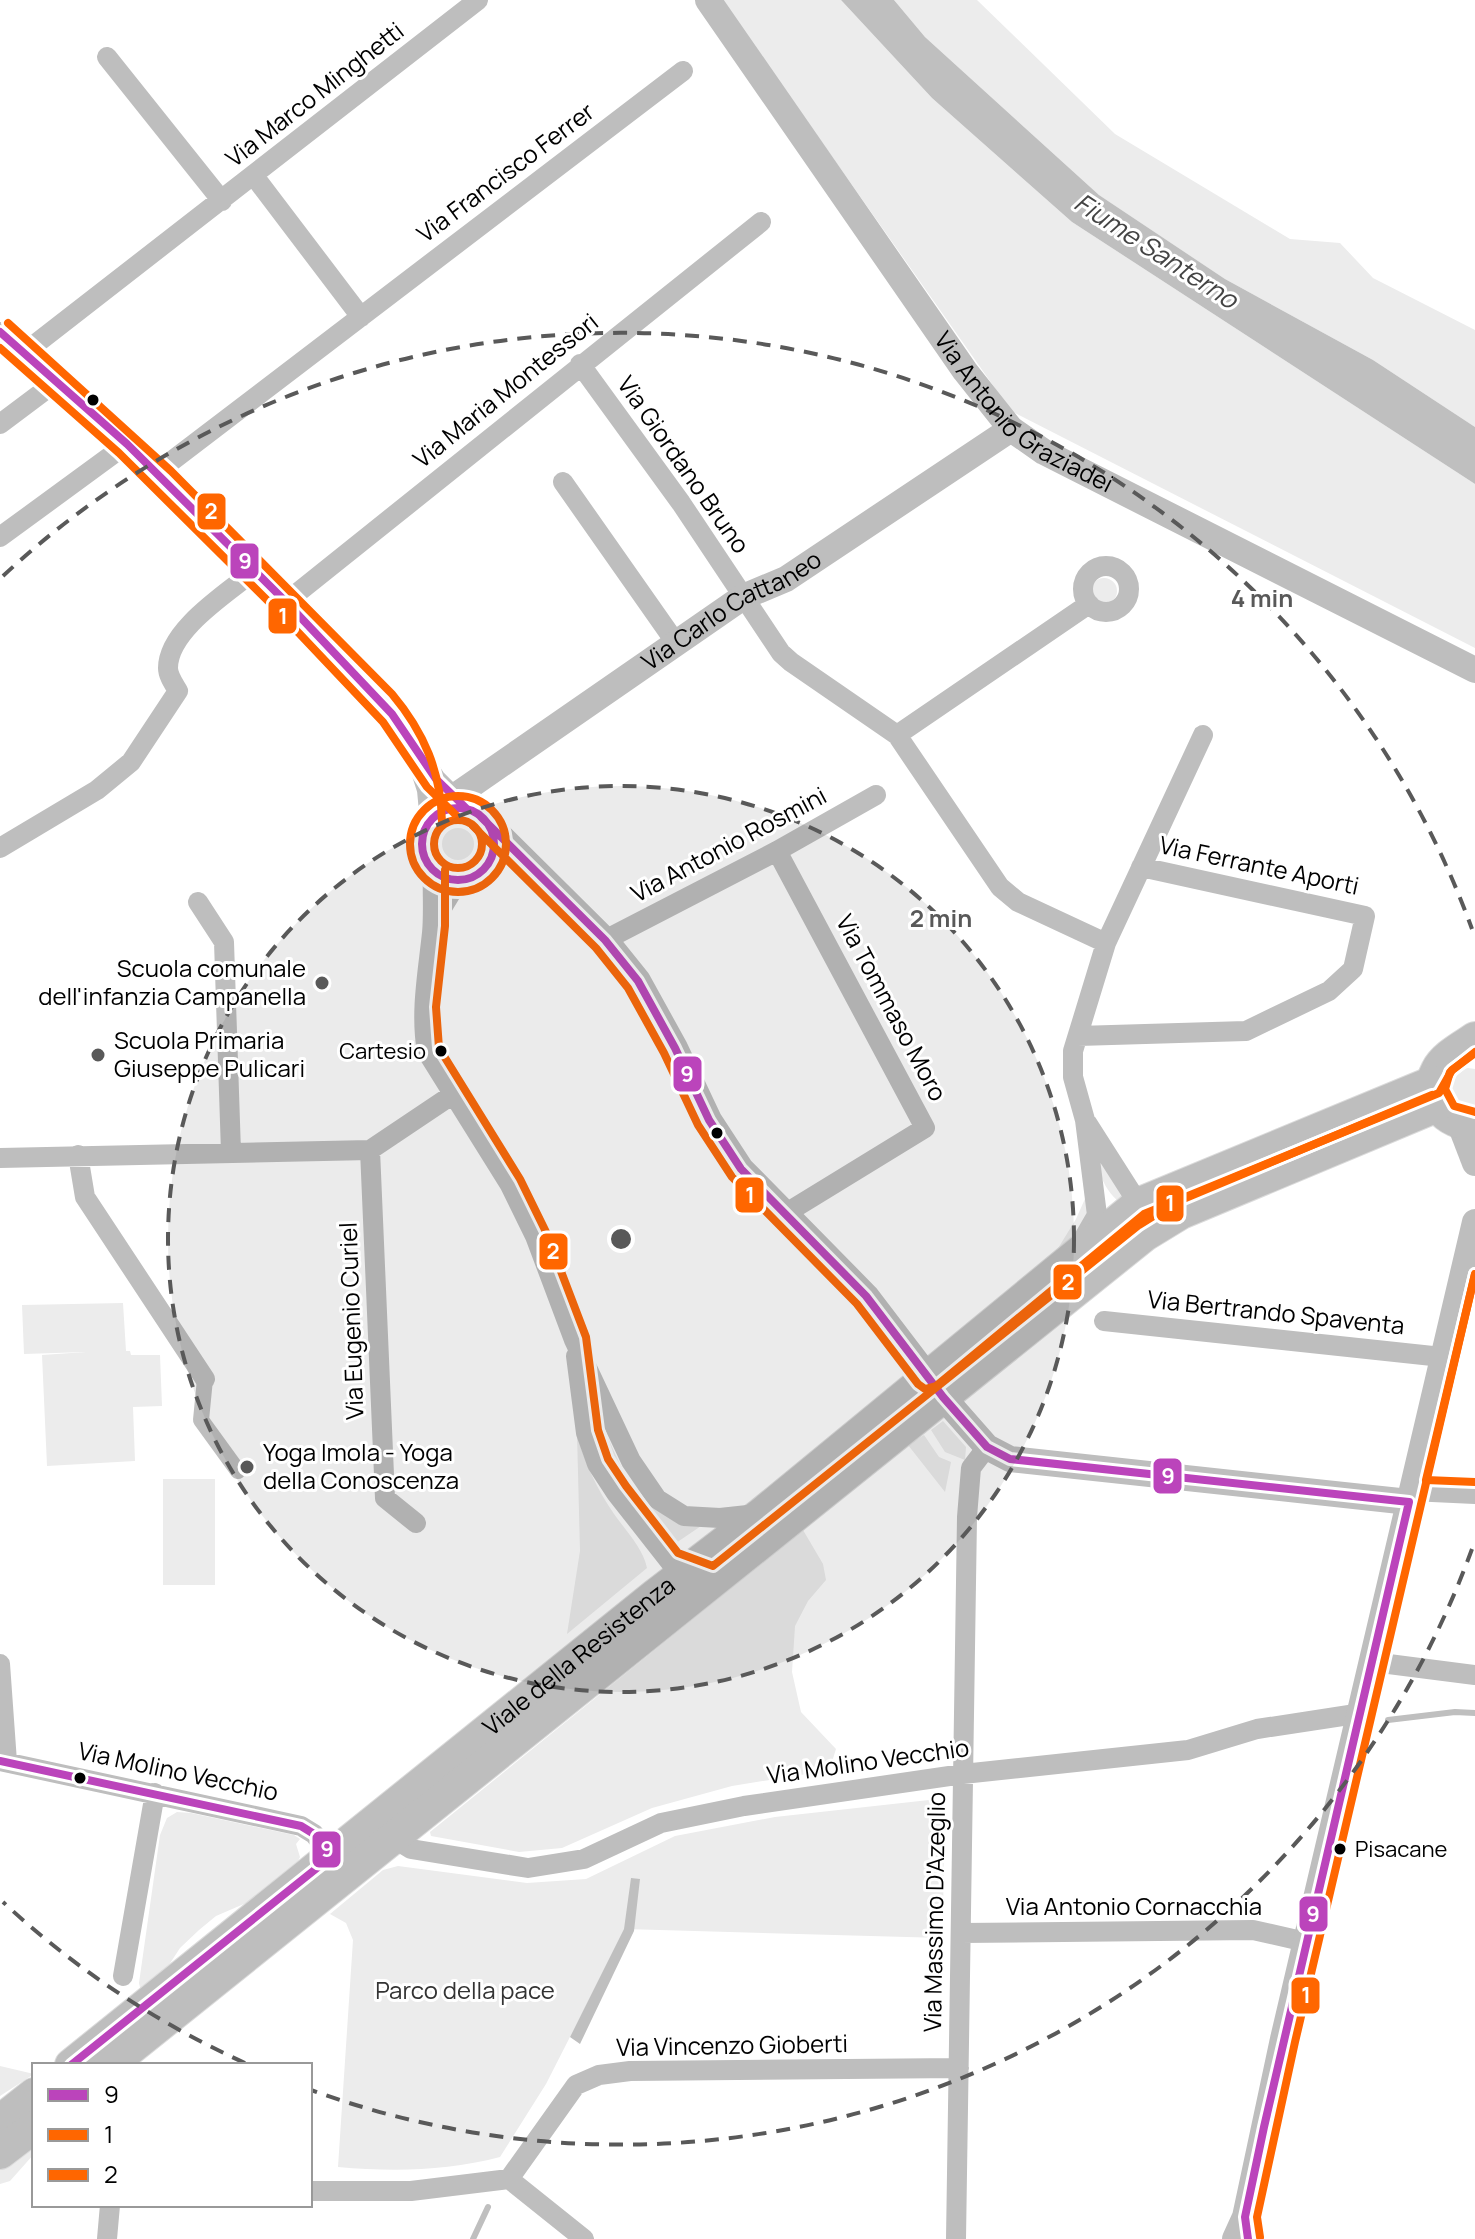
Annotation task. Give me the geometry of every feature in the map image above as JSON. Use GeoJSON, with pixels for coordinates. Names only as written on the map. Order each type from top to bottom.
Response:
{"type":"FeatureCollection","features":[{"type":"Feature","properties":{"kind":"main road"},"geometry":{"type":"LineString","coordinates":[[1451,1109],[1436,1072],[1467,1048]]}},
{"type":"Feature","properties":{"kind":"main road","name":"Viale della Resistenza"},"geometry":{"type":"LineString","coordinates":[[115,2063],[393,1838],[692,1571],[761,1514],[936,1387],[1069,1261],[1135,1219],[1451,1109]]}},
{"type":"Feature","properties":{"kind":"main road","name":"Viale della Resistenza"},"geometry":{"type":"LineString","coordinates":[[73,2063],[654,1596],[692,1571],[936,1387],[1135,1219]]}},
{"type":"Feature","properties":{"kind":"main road"},"geometry":{"type":"LineString","coordinates":[[0,2121],[32,2096]]}},
{"type":"Feature","properties":{"kind":"main road"},"geometry":{"type":"LineString","coordinates":[[0,2153],[32,2129]]}},
{"type":"Feature","properties":{"kind":"street","name":"Via Marco Minghetti"},"geometry":{"type":"LineString","coordinates":[[24,353],[478,0]]}},
{"type":"Feature","properties":{"kind":"street","name":"Via Antonio Graziadei"},"geometry":{"type":"LineString","coordinates":[[708,0],[947,346],[1011,429],[1044,452],[1475,670]]}},
{"type":"Feature","properties":{"kind":"street","name":"Via Marco Minghetti"},"geometry":{"type":"LineString","coordinates":[[107,57],[222,201]]}},
{"type":"Feature","properties":{"kind":"street","name":"Via Francisco Ferrer"},"geometry":{"type":"LineString","coordinates":[[156,473],[683,71]]}},
{"type":"Feature","properties":{"kind":"street"},"geometry":{"type":"LineString","coordinates":[[254,176],[361,317]]}},
{"type":"Feature","properties":{"kind":"street","name":"Via Maria Montessori"},"geometry":{"type":"LineString","coordinates":[[286,602],[761,222]]}},
{"type":"Feature","properties":{"kind":"street"},"geometry":{"type":"LineString","coordinates":[[0,332],[127,444],[286,602],[384,705],[436,779],[605,940],[638,981],[675,1048],[709,1120],[741,1169],[866,1296],[987,1447],[1010,1459],[1410,1497],[1475,1494]]}},
{"type":"Feature","properties":{"kind":"street","name":"Via Giordano Bruno"},"geometry":{"type":"LineString","coordinates":[[580,364],[681,503],[764,630],[791,662],[897,735]]}},
{"type":"Feature","properties":{"kind":"street"},"geometry":{"type":"LineString","coordinates":[[0,424],[56,382]]}},
{"type":"Feature","properties":{"kind":"street","name":"Via Carlo Cattaneo"},"geometry":{"type":"LineString","coordinates":[[430,822],[447,810],[468,808],[676,643],[743,597],[786,579],[1011,429]]}},
{"type":"Feature","properties":{"kind":"street"},"geometry":{"type":"LineString","coordinates":[[0,537],[127,444]]}},
{"type":"Feature","properties":{"kind":"street"},"geometry":{"type":"LineString","coordinates":[[563,482],[676,643]]}},
{"type":"Feature","properties":{"kind":"street"},"geometry":{"type":"LineString","coordinates":[[0,848],[97,790],[131,762],[178,691],[167,672],[171,649],[181,632],[254,571]]}},
{"type":"Feature","properties":{"kind":"street"},"geometry":{"type":"LineString","coordinates":[[1089,604],[897,735],[1000,887],[1018,902],[1106,943]]}},
{"type":"Feature","properties":{"kind":"street"},"geometry":{"type":"LineString","coordinates":[[1069,1261],[1097,1215],[1085,1120],[1073,1077],[1073,1051],[1106,943],[1203,735]]}},
{"type":"Feature","properties":{"kind":"street"},"geometry":{"type":"LineString","coordinates":[[414,746],[427,790],[430,822],[422,841],[423,852],[433,870],[443,877],[473,876],[504,866],[522,869],[546,881]]}},
{"type":"Feature","properties":{"kind":"street","name":"Via Antonio Rosmini"},"geometry":{"type":"LineString","coordinates":[[605,940],[777,851],[876,795]]}},
{"type":"Feature","properties":{"kind":"street"},"geometry":{"type":"LineString","coordinates":[[432,924],[451,893],[489,862],[493,851],[489,826],[468,808]]}},
{"type":"Feature","properties":{"kind":"street","name":"Via Tommaso Moro"},"geometry":{"type":"LineString","coordinates":[[777,851],[925,1128],[783,1215]]}},
{"type":"Feature","properties":{"kind":"street","name":"Via Ferrante Aporti"},"geometry":{"type":"LineString","coordinates":[[1078,1036],[1246,1031],[1329,991],[1353,969],[1365,916],[1141,867]]}},
{"type":"Feature","properties":{"kind":"street"},"geometry":{"type":"LineString","coordinates":[[433,870],[424,1034],[427,1052],[503,1173],[535,1236],[574,1340],[631,1461],[657,1499],[684,1516],[720,1518],[761,1514]]}},
{"type":"Feature","properties":{"kind":"street"},"geometry":{"type":"LineString","coordinates":[[198,902],[224,942],[231,1152]]}},
{"type":"Feature","properties":{"kind":"street"},"geometry":{"type":"LineString","coordinates":[[0,1158],[370,1150],[452,1095]]}},
{"type":"Feature","properties":{"kind":"street"},"geometry":{"type":"LineString","coordinates":[[1451,1109],[1475,1163]]}},
{"type":"Feature","properties":{"kind":"street"},"geometry":{"type":"LineString","coordinates":[[1085,1120],[1135,1219]]}},
{"type":"Feature","properties":{"kind":"street","name":"Via Eugenio Curiel"},"geometry":{"type":"LineString","coordinates":[[370,1150],[385,1498],[416,1523]]}},
{"type":"Feature","properties":{"kind":"street"},"geometry":{"type":"LineString","coordinates":[[78,1155],[85,1197],[205,1379],[201,1420],[238,1471]]}},
{"type":"Feature","properties":{"kind":"street"},"geometry":{"type":"LineString","coordinates":[[1090,1168],[1112,1206],[1135,1219]]}},
{"type":"Feature","properties":{"kind":"street"},"geometry":{"type":"LineString","coordinates":[[1243,2232],[1306,1942],[1362,1713],[1442,1357],[1470,1270],[1475,1222]]}},
{"type":"Feature","properties":{"kind":"street","name":"Via Bertrando Spaventa"},"geometry":{"type":"LineString","coordinates":[[1104,1321],[1442,1357]]}},
{"type":"Feature","properties":{"kind":"street"},"geometry":{"type":"LineString","coordinates":[[574,1340],[586,1433],[597,1464],[616,1493],[692,1571]]}},
{"type":"Feature","properties":{"kind":"street","name":"Via Massimo D'Azeglio"},"geometry":{"type":"LineString","coordinates":[[956,2239],[967,1517],[971,1468],[987,1447]]}},
{"type":"Feature","properties":{"kind":"street"},"geometry":{"type":"LineString","coordinates":[[1373,1662],[1475,1675]]}},
{"type":"Feature","properties":{"kind":"street"},"geometry":{"type":"LineString","coordinates":[[0,1664],[4,1761]]}},
{"type":"Feature","properties":{"kind":"street","name":"Via Molino Vecchio"},"geometry":{"type":"LineString","coordinates":[[393,1838],[411,1849],[528,1868],[584,1859],[661,1823],[744,1806],[963,1774],[1188,1750],[1257,1729],[1362,1713]]}},
{"type":"Feature","properties":{"kind":"street","name":"Via Molino Vecchio"},"geometry":{"type":"LineString","coordinates":[[4,1761],[301,1826],[314,1834],[332,1856]]}},
{"type":"Feature","properties":{"kind":"street"},"geometry":{"type":"LineString","coordinates":[[123,1976],[155,1793]]}},
{"type":"Feature","properties":{"kind":"street","name":"Via Antonio Cornacchia"},"geometry":{"type":"LineString","coordinates":[[961,1933],[1253,1930],[1306,1942]]}},
{"type":"Feature","properties":{"kind":"street","name":"Via Vincenzo Gioberti"},"geometry":{"type":"LineString","coordinates":[[509,2179],[576,2085],[599,2075],[630,2071],[959,2068]]}},
{"type":"Feature","properties":{"kind":"street"},"geometry":{"type":"LineString","coordinates":[[312,2191],[411,2191],[509,2179],[584,2239]]}},
{"type":"Feature","properties":{"kind":"street"},"geometry":{"type":"LineString","coordinates":[[107,2239],[110,2207]]}},
{"type":"Feature","properties":{"kind":"green space"},"geometry":{"type":"Polygon","coordinates":[[[722,0],[841,0],[932,98],[1072,222],[1475,484],[1475,648],[1011,411],[722,0]]]}},
{"type":"Feature","properties":{"kind":"green space"},"geometry":{"type":"Polygon","coordinates":[[[894,0],[977,0],[1115,134],[1290,239],[1340,243],[1373,278],[1475,330],[1475,427],[1373,360],[1225,279],[1099,195],[925,37],[894,0]]]}},
{"type":"Feature","properties":{"kind":"green space"},"geometry":{"type":"Polygon","coordinates":[[[1104,578],[1114,581],[1117,591],[1114,601],[1104,604],[1094,601],[1091,591],[1094,581],[1104,578]]]}},
{"type":"Feature","properties":{"kind":"green space"},"geometry":{"type":"Polygon","coordinates":[[[458,828],[469,833],[474,844],[469,855],[458,860],[447,855],[442,844],[447,833],[458,828]]]}},
{"type":"Feature","properties":{"kind":"green space"},"geometry":{"type":"Polygon","coordinates":[[[1468,1068],[1475,1069],[1475,1107],[1458,1105],[1451,1094],[1452,1078],[1468,1068]]]}},
{"type":"Feature","properties":{"kind":"green space"},"geometry":{"type":"Polygon","coordinates":[[[1089,1136],[1125,1201],[1121,1203],[1114,1197],[1103,1182],[1089,1136]]]}},
{"type":"Feature","properties":{"kind":"green space"},"geometry":{"type":"Polygon","coordinates":[[[1088,1192],[1087,1220],[1073,1238],[1057,1250],[1076,1219],[1088,1192]]]}},
{"type":"Feature","properties":{"kind":"green space"},"geometry":{"type":"Polygon","coordinates":[[[123,1303],[126,1351],[130,1351],[131,1355],[160,1355],[162,1406],[133,1407],[135,1461],[47,1466],[42,1355],[86,1352],[24,1354],[22,1305],[123,1303]]]}},
{"type":"Feature","properties":{"kind":"green space"},"geometry":{"type":"Polygon","coordinates":[[[943,1421],[966,1447],[965,1460],[945,1452],[931,1430],[943,1421]]]}},
{"type":"Feature","properties":{"kind":"green space"},"geometry":{"type":"Polygon","coordinates":[[[577,1433],[597,1485],[638,1547],[647,1568],[567,1634],[580,1551],[577,1433]]]}},
{"type":"Feature","properties":{"kind":"green space"},"geometry":{"type":"Polygon","coordinates":[[[924,1435],[939,1457],[951,1462],[945,1492],[908,1445],[924,1435]]]}},
{"type":"Feature","properties":{"kind":"green space"},"geometry":{"type":"Polygon","coordinates":[[[603,1437],[608,1438],[628,1479],[649,1505],[668,1516],[701,1526],[673,1545],[618,1478],[609,1462],[603,1437]]]}},
{"type":"Feature","properties":{"kind":"green space"},"geometry":{"type":"Polygon","coordinates":[[[163,1479],[215,1479],[215,1585],[163,1585],[163,1479]]]}},
{"type":"Feature","properties":{"kind":"green space"},"geometry":{"type":"Polygon","coordinates":[[[803,1530],[823,1564],[826,1580],[808,1601],[795,1626],[792,1672],[801,1712],[836,1749],[831,1765],[813,1773],[732,1786],[652,1808],[562,1848],[519,1852],[431,1836],[430,1832],[803,1530]]]}},
{"type":"Feature","properties":{"kind":"green space","name":"Parco della pace"},"geometry":{"type":"Polygon","coordinates":[[[929,1800],[944,1806],[943,1938],[625,1929],[546,2084],[500,2157],[420,2169],[338,2167],[353,1940],[346,1923],[330,1914],[383,1870],[398,1866],[527,1883],[586,1879],[675,1836],[775,1817],[929,1800]]]}},
{"type":"Feature","properties":{"kind":"green space"},"geometry":{"type":"Polygon","coordinates":[[[177,1812],[294,1835],[300,1839],[296,1844],[300,1857],[296,1865],[258,1898],[216,1916],[199,1930],[180,1948],[165,1971],[141,1992],[139,1983],[160,1835],[167,1818],[177,1812]]]}},
{"type":"Feature","properties":{"kind":"green space"},"geometry":{"type":"Polygon","coordinates":[[[0,2066],[32,2074],[32,2075],[0,2096],[0,2066]]]}},
{"type":"Feature","properties":{"kind":"green space"},"geometry":{"type":"Polygon","coordinates":[[[32,2140],[32,2156],[10,2181],[0,2184],[0,2165],[32,2140]]]}},
{"type":"Feature","properties":{"kind":"water","name":"Fiume Santerno"},"geometry":{"type":"Polygon","coordinates":[[[841,0],[894,0],[925,37],[1099,195],[1225,279],[1373,360],[1475,427],[1475,484],[1072,222],[932,98],[841,0]]]}},
{"type":"Feature","properties":{"kind":"water"},"geometry":{"type":"Polygon","coordinates":[[[631,1878],[640,1879],[634,1931],[580,2044],[570,2037],[624,1929],[631,1878]]]}},
{"type":"Feature","properties":{"kind":"waterway"},"geometry":{"type":"LineString","coordinates":[[1388,1720],[1455,1712],[1475,1713]]}},
{"type":"Feature","properties":{"kind":"waterway"},"geometry":{"type":"LineString","coordinates":[[473,2239],[488,2207]]}},
{"type":"Feature","properties":{"kind":"transit line","name":"2"},"geometry":{"type":"LineString","coordinates":[[8,323],[171,471],[392,694],[413,723],[429,754],[438,786],[442,822]]}},
{"type":"Feature","properties":{"kind":"transit line","name":"9"},"geometry":{"type":"LineString","coordinates":[[0,332],[127,444],[286,602],[392,714],[436,779],[468,810]]}},
{"type":"Feature","properties":{"kind":"transit line","name":"1"},"geometry":{"type":"LineString","coordinates":[[0,348],[119,453],[277,610],[383,722],[427,787],[460,819]]}},
{"type":"Feature","properties":{"kind":"transit line","name":"1"},"geometry":{"type":"LineString","coordinates":[[458,796],[476,800],[492,810],[502,826],[506,844],[502,862],[492,878],[476,888],[458,892],[440,888],[424,878],[414,862],[410,844],[414,826],[424,810],[440,800],[458,796]]}},
{"type":"Feature","properties":{"kind":"transit line","name":"9"},"geometry":{"type":"LineString","coordinates":[[458,808],[478,814],[488,824],[494,844],[488,864],[478,874],[458,880],[438,874],[428,864],[422,844],[428,824],[438,814],[458,808]]}},
{"type":"Feature","properties":{"kind":"transit line","name":"9"},"geometry":{"type":"LineString","coordinates":[[481,817],[605,940],[638,981],[675,1048],[709,1120],[741,1169],[866,1296],[943,1397],[987,1447],[1010,1459],[1409,1502],[1264,2127],[1245,2217],[1248,2239]]}},
{"type":"Feature","properties":{"kind":"transit line","name":"2"},"geometry":{"type":"LineString","coordinates":[[458,820],[475,827],[482,844],[475,861],[458,868],[441,861],[434,844],[441,827],[458,820]]}},
{"type":"Feature","properties":{"kind":"transit line","name":"1"},"geometry":{"type":"LineString","coordinates":[[473,826],[596,948],[628,988],[664,1053],[698,1125],[732,1177],[857,1304],[925,1389],[936,1386],[1144,1214],[1439,1093],[1452,1070],[1475,1053]]}},
{"type":"Feature","properties":{"kind":"transit line","name":"2"},"geometry":{"type":"LineString","coordinates":[[445,870],[445,926],[436,1007],[439,1048],[520,1179],[546,1232],[586,1337],[598,1430],[608,1459],[678,1553],[713,1566],[1139,1225],[1176,1202],[1432,1095]]}},
{"type":"Feature","properties":{"kind":"transit line","name":"2"},"geometry":{"type":"LineString","coordinates":[[1475,1052],[1450,1072],[1445,1089],[1454,1106],[1475,1112]]}},
{"type":"Feature","properties":{"kind":"transit line","name":"1"},"geometry":{"type":"LineString","coordinates":[[1260,2237],[1257,2217],[1295,2042],[1475,1274]]}},
{"type":"Feature","properties":{"kind":"transit line","name":"2"},"geometry":{"type":"LineString","coordinates":[[1475,1274],[1426,1480],[1475,1482]]}},
{"type":"Feature","properties":{"kind":"transit line","name":"9"},"geometry":{"type":"LineString","coordinates":[[0,1761],[301,1826],[314,1834],[332,1856],[73,2063]]}},
{"type":"Feature","properties":{"kind":"place","name":"Scuola comunale dell'infanzia Campanella"},"geometry":{"type":"Point","coordinates":[322,983]}},
{"type":"Feature","properties":{"kind":"place","name":"Cartesio"},"geometry":{"type":"Point","coordinates":[441,1051]}},
{"type":"Feature","properties":{"kind":"place","name":"Scuola Primaria Giuseppe Pulicari"},"geometry":{"type":"Point","coordinates":[98,1055]}},
{"type":"Feature","properties":{"kind":"place","name":"Yoga Imola - Yoga della Conoscenza"},"geometry":{"type":"Point","coordinates":[247,1467]}},
{"type":"Feature","properties":{"kind":"place","name":"Pisacane"},"geometry":{"type":"Point","coordinates":[1340,1849]}}]}
